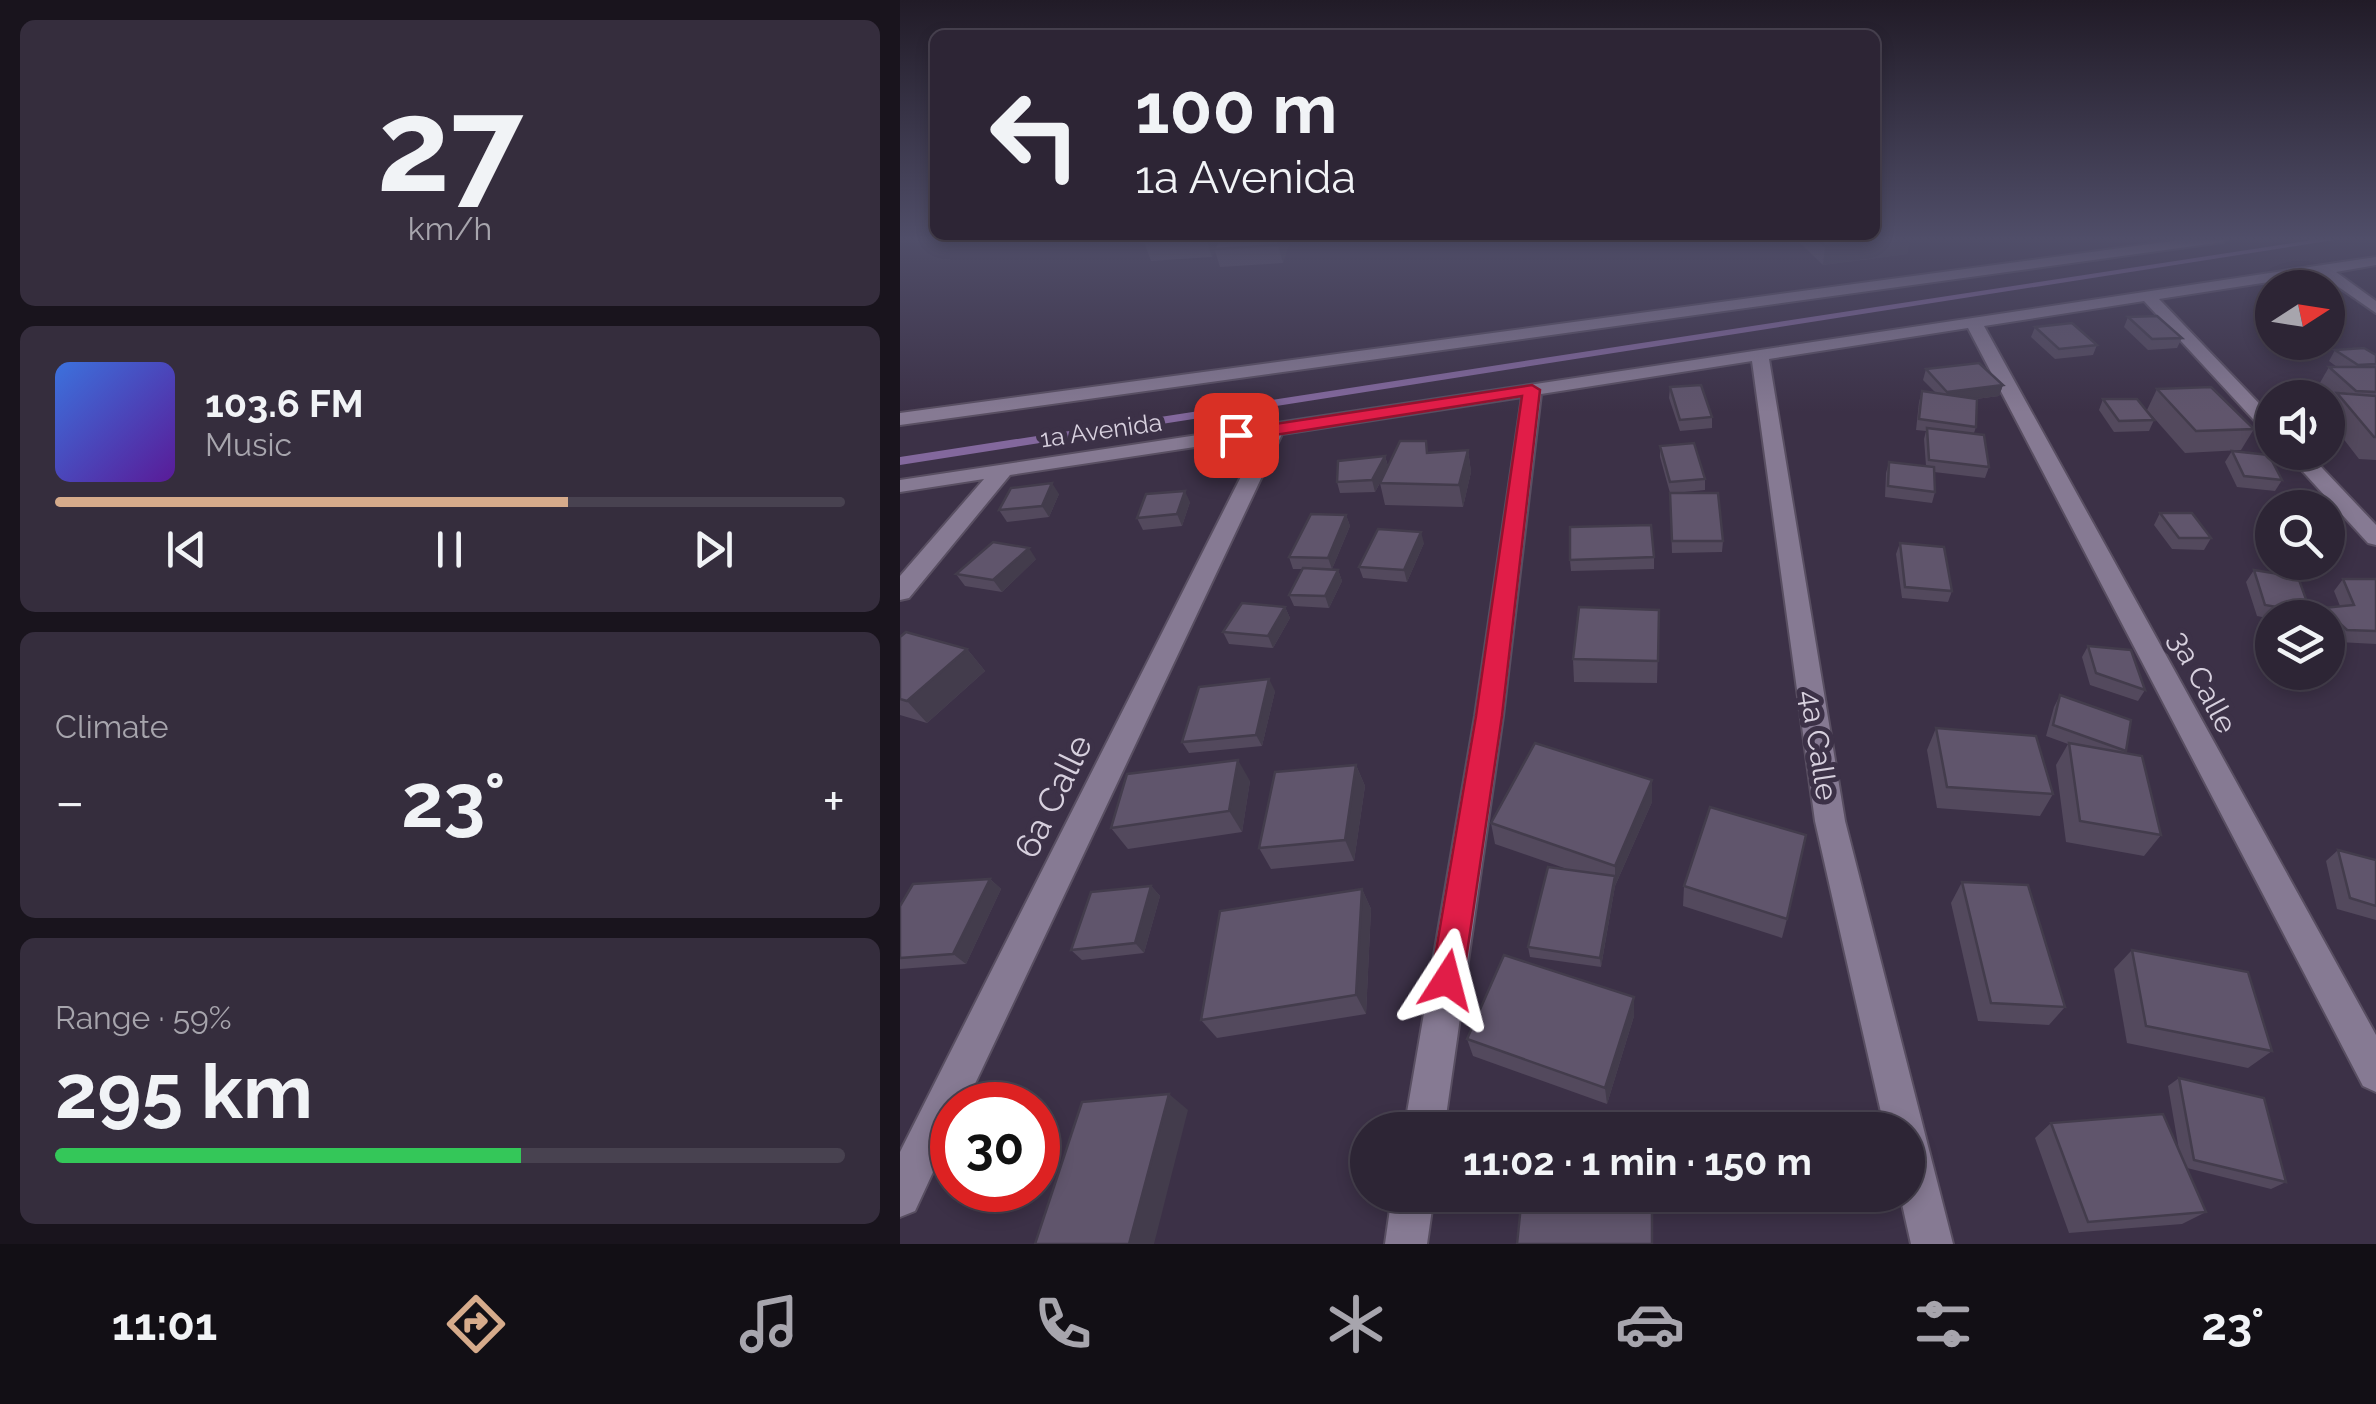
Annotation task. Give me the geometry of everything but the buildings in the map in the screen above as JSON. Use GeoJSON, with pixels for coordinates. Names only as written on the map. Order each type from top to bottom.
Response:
{"type":"FeatureCollection","features":[{"type":"Feature","properties":{"kind":"street"},"geometry":{"type":"LineString","coordinates":[[900,419],[1799,296]]}},
{"type":"Feature","properties":{"kind":"street","name":"1a Avenida"},"geometry":{"type":"LineString","coordinates":[[900,486],[2140,296]]}},
{"type":"Feature","properties":{"kind":"street"},"geometry":{"type":"LineString","coordinates":[[2148,296],[2255,410]]}},
{"type":"Feature","properties":{"kind":"street","name":"3a Calle"},"geometry":{"type":"LineString","coordinates":[[1973,322],[2376,1072]]}},
{"type":"Feature","properties":{"kind":"street","name":"4a Calle"},"geometry":{"type":"LineString","coordinates":[[1760,355],[1830,820],[1901,1112]]}},
{"type":"Feature","properties":{"kind":"street"},"geometry":{"type":"LineString","coordinates":[[1427,1112],[1489,716],[1532,390]]}},
{"type":"Feature","properties":{"kind":"street","name":"6a Calle"},"geometry":{"type":"LineString","coordinates":[[900,1196],[1274,430]]}},
{"type":"Feature","properties":{"kind":"street"},"geometry":{"type":"LineString","coordinates":[[900,592],[1004,469]]}},
{"type":"Feature","properties":{"kind":"street"},"geometry":{"type":"LineString","coordinates":[[2312,470],[2376,538]]}},
{"type":"Feature","properties":{"kind":"street"},"geometry":{"type":"LineString","coordinates":[[1406,1244],[1411,1212]]}},
{"type":"Feature","properties":{"kind":"street"},"geometry":{"type":"LineString","coordinates":[[1925,1212],[1932,1244]]}},
{"type":"Feature","properties":{"kind":"waterway"},"geometry":{"type":"LineString","coordinates":[[900,461],[1967,296]]}},
{"type":"Feature","properties":{"kind":"route"},"geometry":{"type":"LineString","coordinates":[[1236,435],[1532,390],[1489,716],[1447,980]]}}]}
